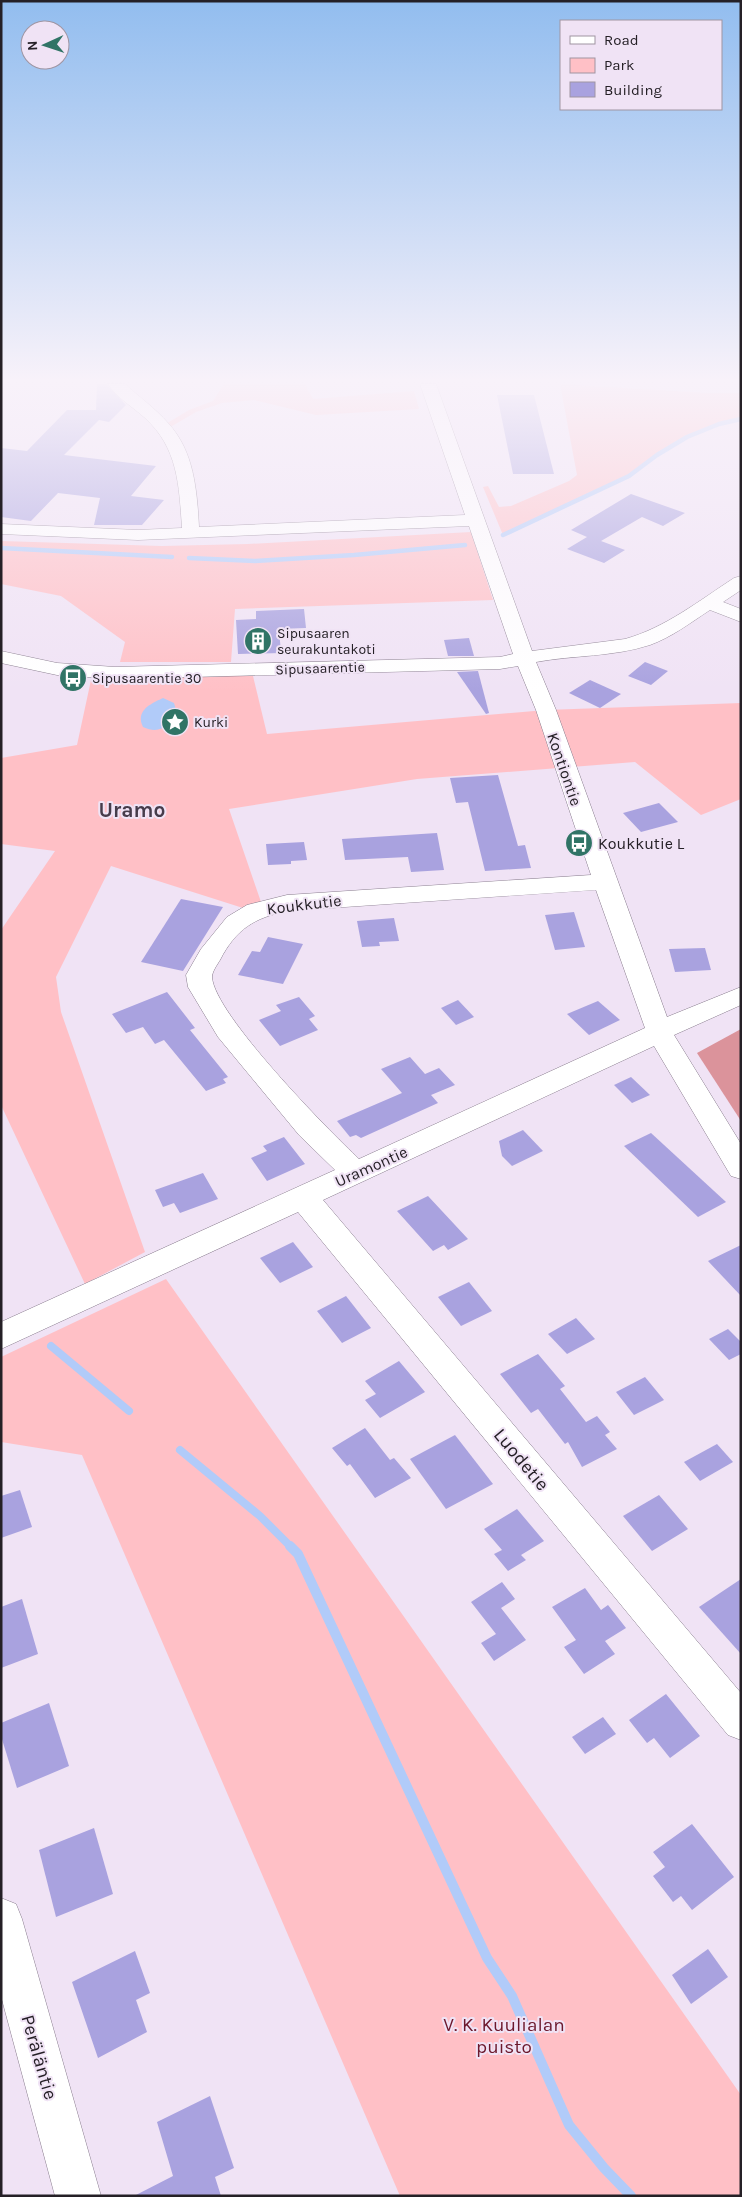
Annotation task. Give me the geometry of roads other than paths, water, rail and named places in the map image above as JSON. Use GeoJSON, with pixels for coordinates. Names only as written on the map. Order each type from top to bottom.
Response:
{"type":"FeatureCollection","features":[{"type":"Feature","properties":{"kind":"street"},"geometry":{"type":"LineString","coordinates":[[186,487],[191,534]]}},
{"type":"Feature","properties":{"kind":"street","name":"Kontiontie"},"geometry":{"type":"LineString","coordinates":[[465,487],[546,710],[604,882],[659,1031],[741,1169]]}},
{"type":"Feature","properties":{"kind":"street"},"geometry":{"type":"LineString","coordinates":[[1,529],[68,534],[191,534],[477,520]]}},
{"type":"Feature","properties":{"kind":"street","name":"Sipusaarentie"},"geometry":{"type":"LineString","coordinates":[[1,657],[82,672],[114,673],[500,663],[627,645],[644,640],[661,633],[741,582]]}},
{"type":"Feature","properties":{"kind":"street"},"geometry":{"type":"LineString","coordinates":[[708,603],[741,616]]}},
{"type":"Feature","properties":{"kind":"street","name":"Koukkutie"},"geometry":{"type":"LineString","coordinates":[[355,1173],[308,1128],[227,1031],[200,987],[199,975],[213,949],[221,939],[236,922],[252,912],[287,903],[604,882]]}},
{"type":"Feature","properties":{"kind":"street","name":"Uramontie"},"geometry":{"type":"LineString","coordinates":[[1,1336],[491,1112],[659,1031],[741,995]]}},
{"type":"Feature","properties":{"kind":"street","name":"Luodetie"},"geometry":{"type":"LineString","coordinates":[[302,1197],[741,1722]]}},
{"type":"Feature","properties":{"kind":"street","name":"Peräläntie"},"geometry":{"type":"LineString","coordinates":[[1,1919],[78,2196]]}},
{"type":"Feature","properties":{"kind":"water"},"geometry":{"type":"Polygon","coordinates":[[[163,698],[174,703],[176,710],[170,721],[163,728],[159,729],[154,730],[143,727],[141,721],[142,712],[163,698]]]}},
{"type":"Feature","properties":{"kind":"waterway"},"geometry":{"type":"LineString","coordinates":[[503,535],[607,487]]}},
{"type":"Feature","properties":{"kind":"waterway"},"geometry":{"type":"LineString","coordinates":[[189,558],[255,561],[354,555],[465,545]]}},
{"type":"Feature","properties":{"kind":"waterway"},"geometry":{"type":"LineString","coordinates":[[1,548],[172,557]]}},
{"type":"Feature","properties":{"kind":"waterway"},"geometry":{"type":"LineString","coordinates":[[51,1346],[129,1411]]}},
{"type":"Feature","properties":{"kind":"waterway"},"geometry":{"type":"LineString","coordinates":[[180,1450],[260,1516],[298,1554],[487,1958],[512,1996],[569,2125],[604,2168],[631,2196]]}},
{"type":"Feature","properties":{"kind":"place","name":"Sipusaaren seurakuntakoti"},"geometry":{"type":"Point","coordinates":[258,641]}},
{"type":"Feature","properties":{"kind":"place","name":"Sipusaarentie 30"},"geometry":{"type":"Point","coordinates":[73,678]}},
{"type":"Feature","properties":{"kind":"place","name":"Kurki"},"geometry":{"type":"Point","coordinates":[175,722]}},
{"type":"Feature","properties":{"kind":"place","name":"Koukkutie L"},"geometry":{"type":"Point","coordinates":[579,843]}},
{"type":"Feature","properties":{"kind":"district","name":"Uramo"},"geometry":{"type":"Point","coordinates":[132,810]}},
{"type":"Feature","properties":{"kind":"park label","name":"V. K. Kuulialan puisto"},"geometry":{"type":"Point","coordinates":[504,2035]}}]}
